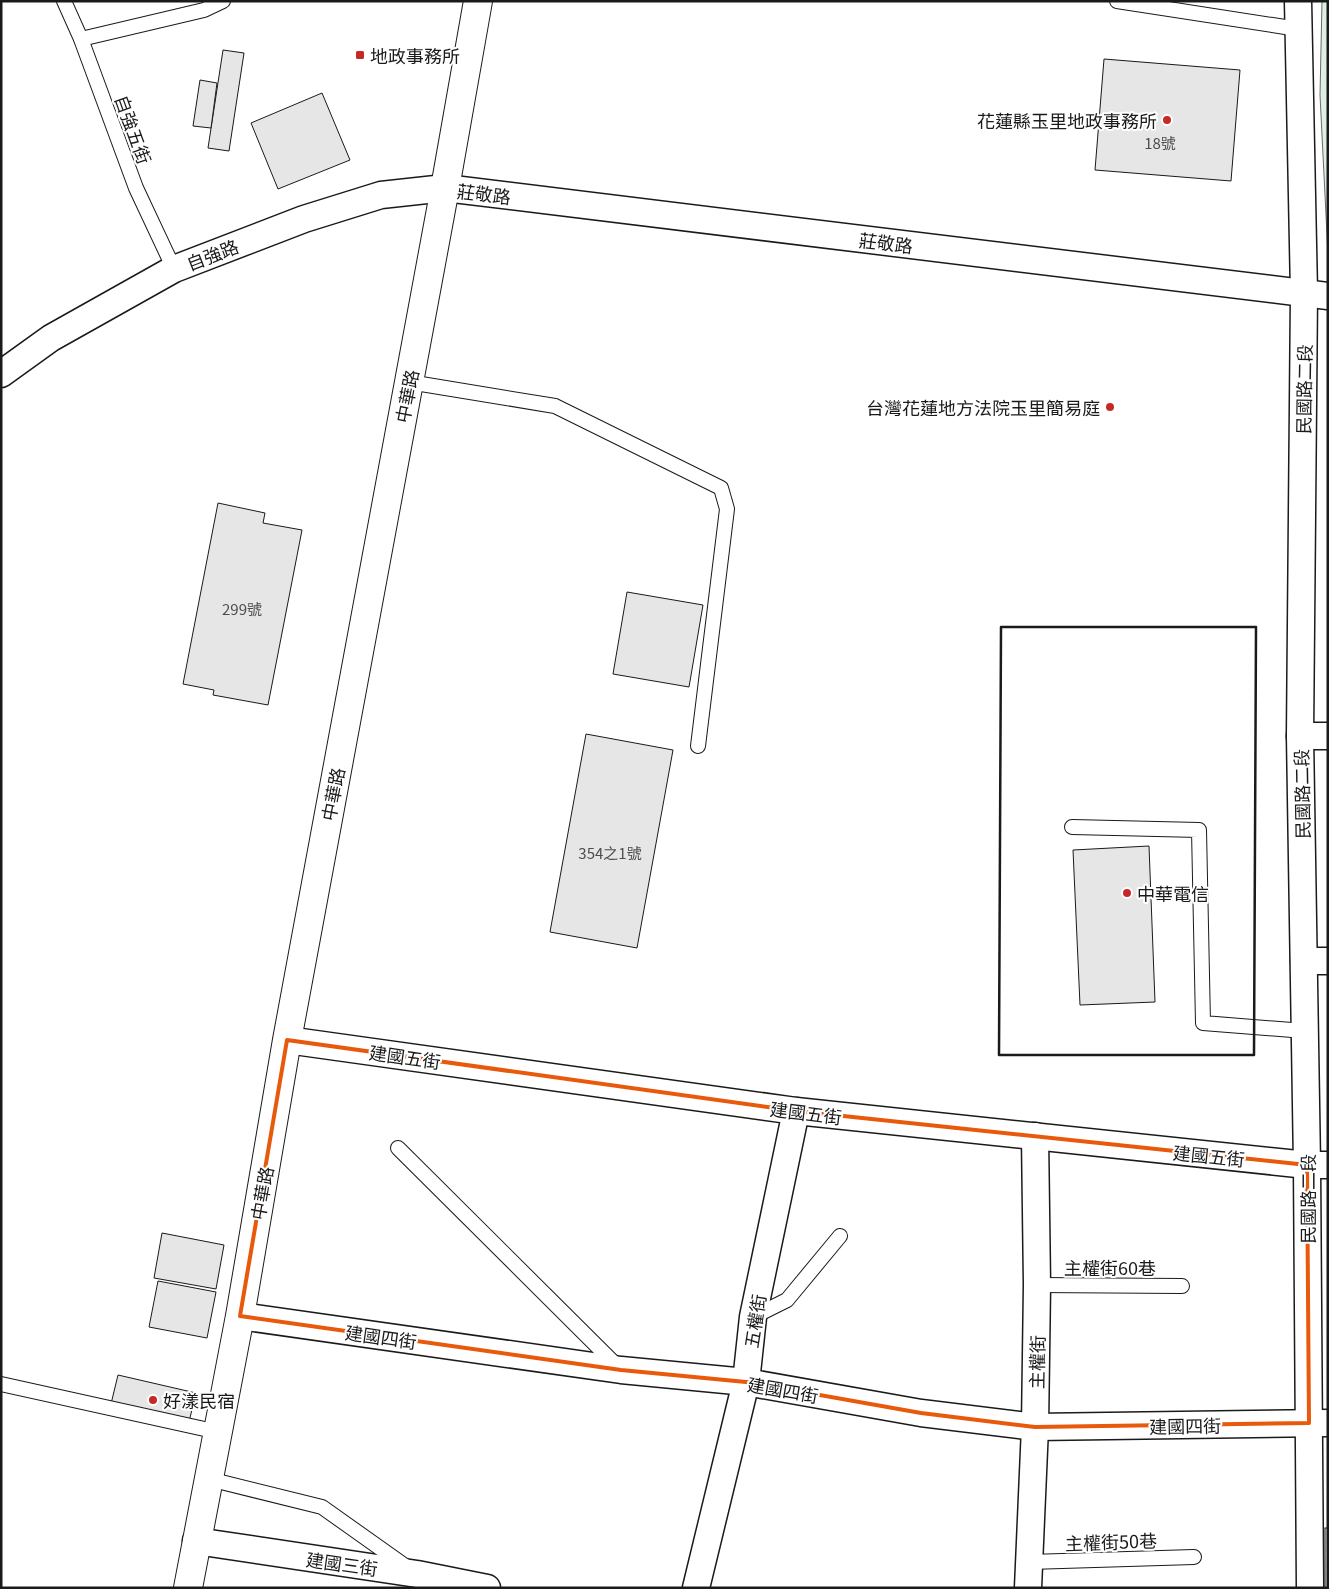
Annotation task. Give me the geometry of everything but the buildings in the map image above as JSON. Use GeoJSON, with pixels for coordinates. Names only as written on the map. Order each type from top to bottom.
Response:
{"type":"FeatureCollection","features":[{"type":"Feature","properties":{"kind":"street","name":"中華路"},"geometry":{"type":"LineString","coordinates":[[188,1588],[240,1316],[287,1040],[478,1]]}},
{"type":"Feature","properties":{"kind":"street","name":"民國路二段"},"geometry":{"type":"LineString","coordinates":[[1298,1],[1298,29],[1316,295],[1300,736],[1316,961],[1305,1031],[1317,1165],[1318,1423],[1310,1588]]}},
{"type":"Feature","properties":{"kind":"street","name":"自強路"},"geometry":{"type":"LineString","coordinates":[[5,367],[51,338],[174,269],[304,219],[381,195],[445,188]]}},
{"type":"Feature","properties":{"kind":"street","name":"莊敬路"},"geometry":{"type":"LineString","coordinates":[[445,188],[1316,295]]}},
{"type":"Feature","properties":{"kind":"street"},"geometry":{"type":"LineString","coordinates":[[1300,736],[1328,736]]}},
{"type":"Feature","properties":{"kind":"street","name":"建國五街"},"geometry":{"type":"LineString","coordinates":[[287,1040],[796,1111],[1317,1165]]}},
{"type":"Feature","properties":{"kind":"street","name":"五權街"},"geometry":{"type":"LineString","coordinates":[[696,1588],[746,1382],[753,1317],[796,1111]]}},
{"type":"Feature","properties":{"kind":"street","name":"主權街"},"geometry":{"type":"LineString","coordinates":[[1028,1588],[1035,1427],[1037,1285],[1035,1136]]}},
{"type":"Feature","properties":{"kind":"street","name":"建國四街"},"geometry":{"type":"LineString","coordinates":[[240,1316],[621,1370],[746,1382],[921,1413],[1035,1427],[1318,1423]]}},
{"type":"Feature","properties":{"kind":"street","name":"建國三街"},"geometry":{"type":"LineString","coordinates":[[196,1541],[420,1581],[487,1588]]}},
{"type":"Feature","properties":{"kind":"lane","name":"自強五街"},"geometry":{"type":"LineString","coordinates":[[64,1],[81,39],[136,188],[174,269]]}},
{"type":"Feature","properties":{"kind":"lane"},"geometry":{"type":"LineString","coordinates":[[81,39],[204,10],[223,1]]}},
{"type":"Feature","properties":{"kind":"lane"},"geometry":{"type":"LineString","coordinates":[[1116,1],[1298,29]]}},
{"type":"Feature","properties":{"kind":"lane"},"geometry":{"type":"LineString","coordinates":[[409,382],[556,406],[721,488],[727,509],[698,746]]}},
{"type":"Feature","properties":{"kind":"lane"},"geometry":{"type":"LineString","coordinates":[[1072,827],[1198,830],[1203,1023],[1305,1031]]}},
{"type":"Feature","properties":{"kind":"lane"},"geometry":{"type":"LineString","coordinates":[[398,1148],[621,1370]]}},
{"type":"Feature","properties":{"kind":"lane"},"geometry":{"type":"LineString","coordinates":[[753,1317],[787,1300],[840,1236]]}},
{"type":"Feature","properties":{"kind":"lane","name":"主權街60巷"},"geometry":{"type":"LineString","coordinates":[[1037,1285],[1182,1286]]}},
{"type":"Feature","properties":{"kind":"lane"},"geometry":{"type":"LineString","coordinates":[[1,1384],[218,1432]]}},
{"type":"Feature","properties":{"kind":"lane"},"geometry":{"type":"LineString","coordinates":[[209,1479],[322,1507],[420,1581]]}},
{"type":"Feature","properties":{"kind":"lane","name":"主權街50巷"},"geometry":{"type":"LineString","coordinates":[[1029,1562],[1194,1557]]}},
{"type":"Feature","properties":{"kind":"highlighted area"},"geometry":{"type":"Polygon","coordinates":[[[287,1040],[796,1111],[1307,1165],[1309,1423],[1035,1427],[921,1413],[746,1382],[621,1370],[240,1316],[287,1040]]]}},
{"type":"Feature","properties":{"kind":"green space"},"geometry":{"type":"Polygon","coordinates":[[[1322,1],[1328,1],[1328,255],[1320,95],[1322,1]]]}},
{"type":"Feature","properties":{"kind":"wall"},"geometry":{"type":"LineString","coordinates":[[1001,627],[1256,627],[1254,1055],[999,1055],[1001,627]]}},
{"type":"Feature","properties":{"kind":"place","name":"地政事務所"},"geometry":{"type":"Point","coordinates":[360,55]}},
{"type":"Feature","properties":{"kind":"place","name":"花蓮縣玉里地政事務所"},"geometry":{"type":"Point","coordinates":[1167,120]}},
{"type":"Feature","properties":{"kind":"place","name":"台灣花蓮地方法院玉里簡易庭"},"geometry":{"type":"Point","coordinates":[1110,407]}},
{"type":"Feature","properties":{"kind":"place","name":"中華電信"},"geometry":{"type":"Point","coordinates":[1127,893]}},
{"type":"Feature","properties":{"kind":"place","name":"好漾民宿"},"geometry":{"type":"Point","coordinates":[153,1400]}}]}
